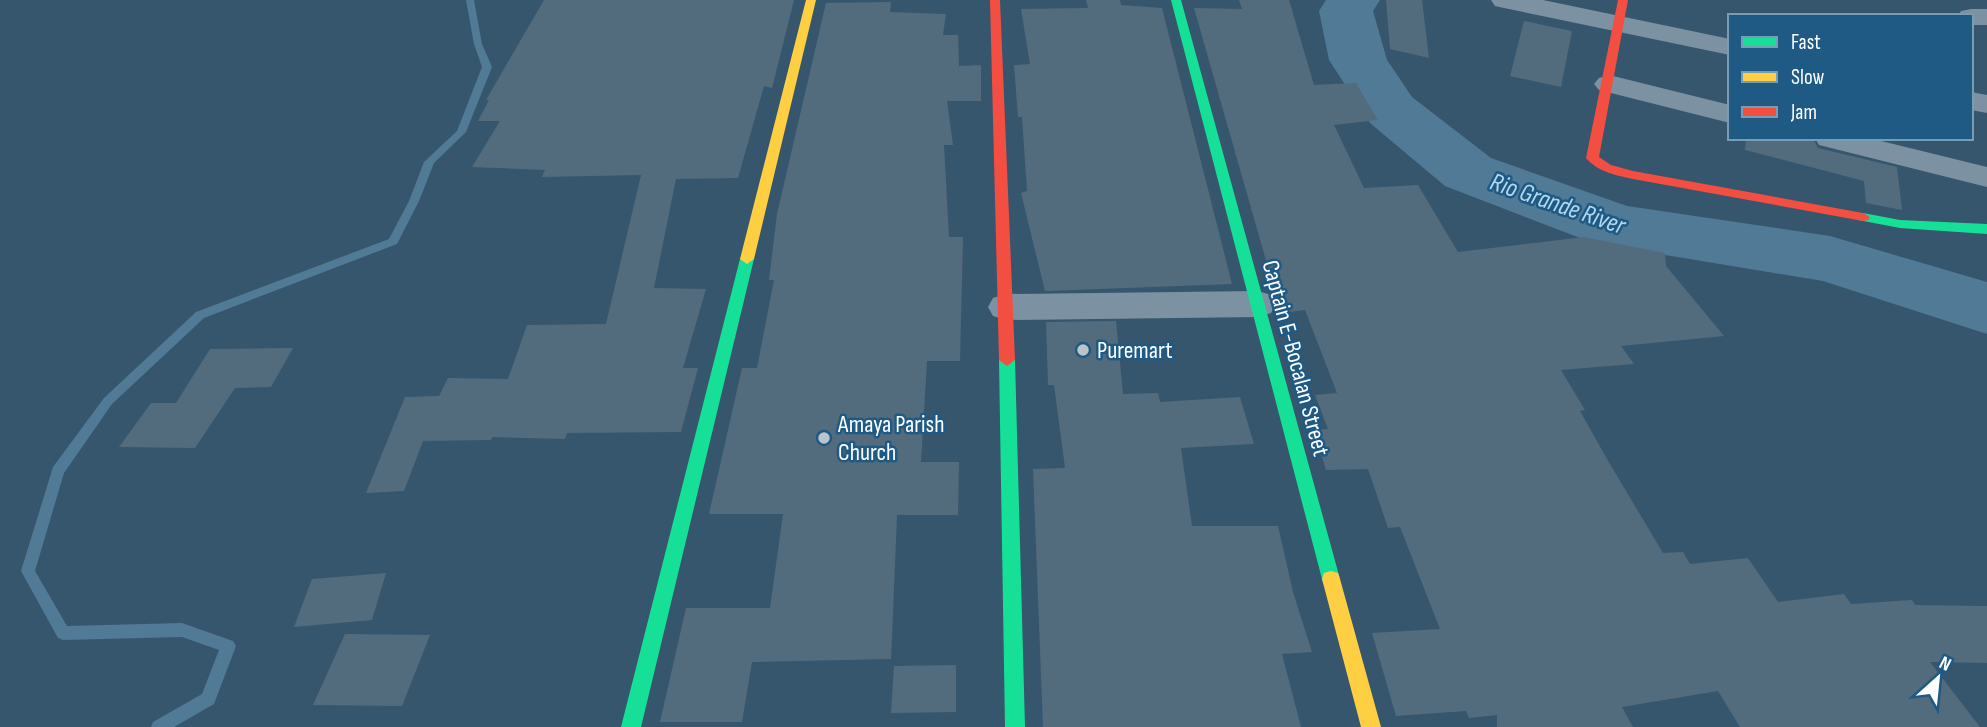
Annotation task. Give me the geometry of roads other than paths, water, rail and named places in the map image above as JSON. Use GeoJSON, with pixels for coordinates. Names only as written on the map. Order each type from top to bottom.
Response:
{"type":"FeatureCollection","features":[{"type":"Feature","properties":{"kind":"street"},"geometry":{"type":"LineString","coordinates":[[631,727],[811,0]]}},
{"type":"Feature","properties":{"kind":"street"},"geometry":{"type":"LineString","coordinates":[[995,0],[1006,307],[1015,727]]}},
{"type":"Feature","properties":{"kind":"street","name":"Captain E-Bocalan Street"},"geometry":{"type":"LineString","coordinates":[[1176,0],[1371,727]]}},
{"type":"Feature","properties":{"kind":"street"},"geometry":{"type":"LineString","coordinates":[[1504,0],[1621,12],[1662,32],[1728,47]]}},
{"type":"Feature","properties":{"kind":"street"},"geometry":{"type":"LineString","coordinates":[[1621,12],[1609,85],[1592,158],[1606,168],[1900,224],[1987,229]]}},
{"type":"Feature","properties":{"kind":"street"},"geometry":{"type":"LineString","coordinates":[[1662,32],[1728,20]]}},
{"type":"Feature","properties":{"kind":"street"},"geometry":{"type":"LineString","coordinates":[[1609,85],[1728,114]]}},
{"type":"Feature","properties":{"kind":"street"},"geometry":{"type":"LineString","coordinates":[[1837,140],[1987,177]]}},
{"type":"Feature","properties":{"kind":"street"},"geometry":{"type":"LineString","coordinates":[[1006,307],[1258,304]]}},
{"type":"Feature","properties":{"kind":"waterway"},"geometry":{"type":"LineString","coordinates":[[159,727],[208,699],[228,646],[182,630],[63,633],[28,571],[58,471],[108,401],[200,315],[393,241],[414,201],[429,162],[461,132],[487,67],[478,44],[470,0]]}},
{"type":"Feature","properties":{"kind":"waterway","name":"Rio Grande River"},"geometry":{"type":"LineString","coordinates":[[1353,0],[1346,11],[1358,60],[1391,110],[1468,172],[1617,227],[1830,259],[1987,308]]}},
{"type":"Feature","properties":{"kind":"place","name":"Puremart"},"geometry":{"type":"Point","coordinates":[1083,350]}},
{"type":"Feature","properties":{"kind":"place","name":"Amaya Parish Church"},"geometry":{"type":"Point","coordinates":[824,438]}}]}
